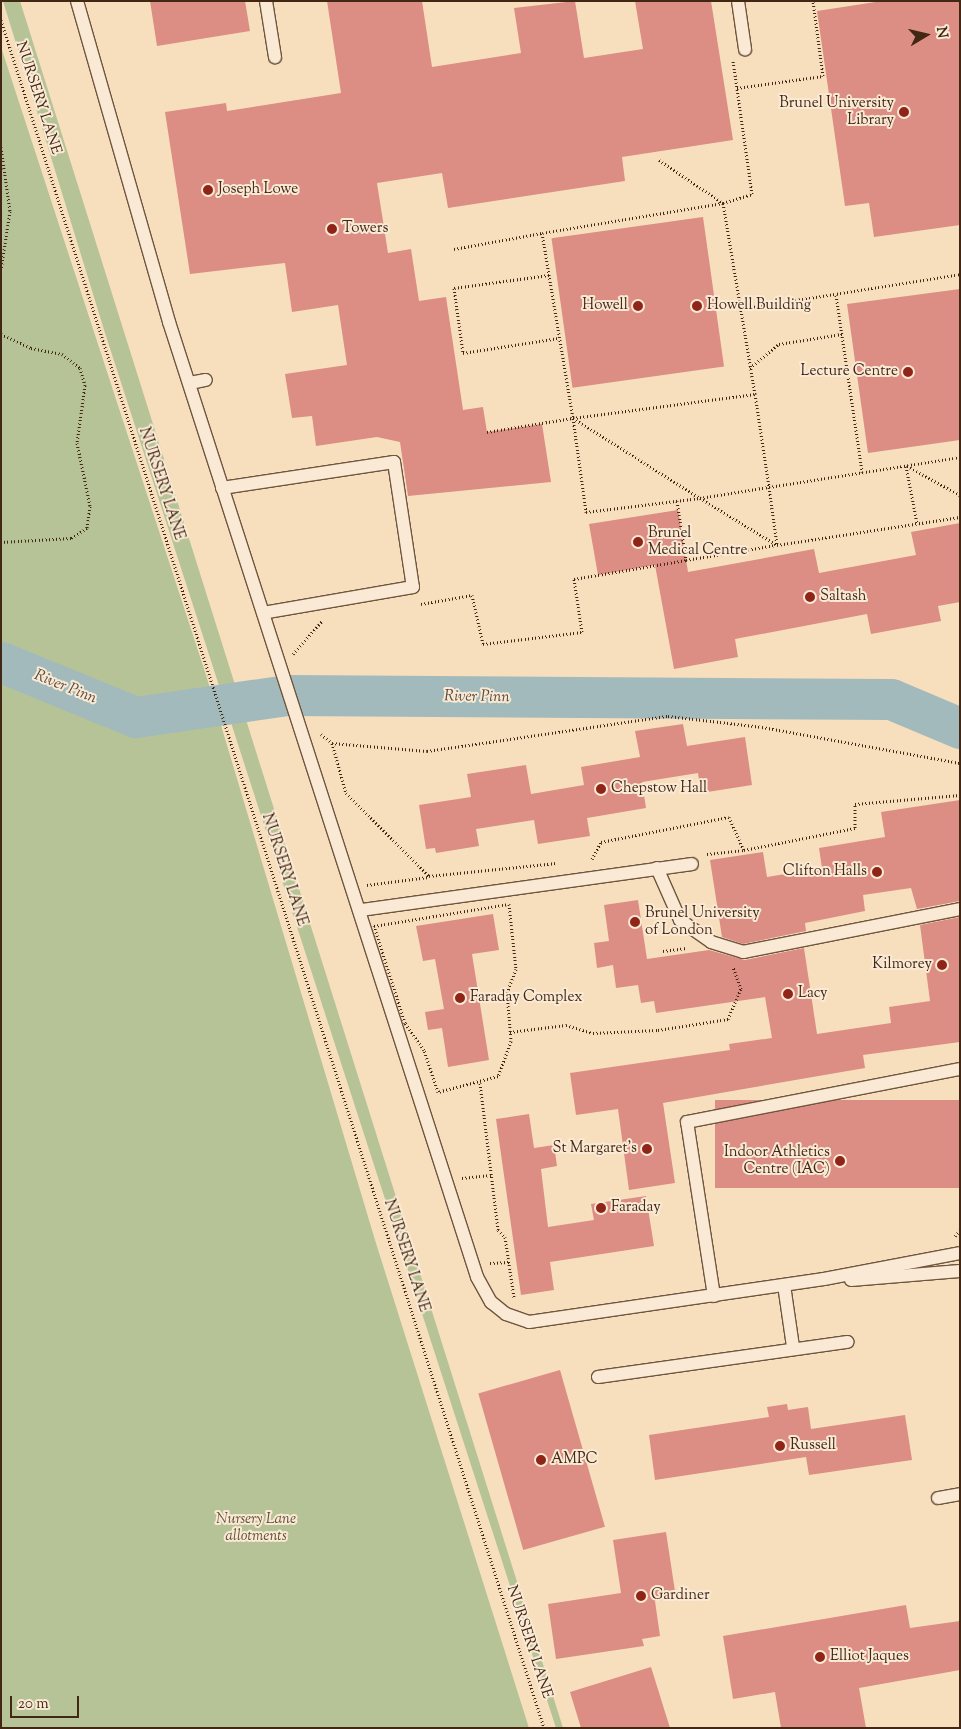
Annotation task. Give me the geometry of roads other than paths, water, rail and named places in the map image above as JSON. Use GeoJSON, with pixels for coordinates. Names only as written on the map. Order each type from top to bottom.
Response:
{"type":"FeatureCollection","features":[{"type":"Feature","properties":{"kind":"lane"},"geometry":{"type":"LineString","coordinates":[[77,1],[175,321],[190,383],[222,488],[263,613],[284,664],[299,725],[477,1277],[491,1302],[506,1314],[528,1322],[824,1279],[960,1253]]}},
{"type":"Feature","properties":{"kind":"lane"},"geometry":{"type":"LineString","coordinates":[[266,1],[275,58]]}},
{"type":"Feature","properties":{"kind":"lane"},"geometry":{"type":"LineString","coordinates":[[738,1],[745,49]]}},
{"type":"Feature","properties":{"kind":"lane"},"geometry":{"type":"LineString","coordinates":[[190,383],[206,380]]}},
{"type":"Feature","properties":{"kind":"lane"},"geometry":{"type":"LineString","coordinates":[[222,488],[394,462],[413,587],[263,613]]}},
{"type":"Feature","properties":{"kind":"lane"},"geometry":{"type":"LineString","coordinates":[[360,910],[692,864]]}},
{"type":"Feature","properties":{"kind":"lane"},"geometry":{"type":"LineString","coordinates":[[657,868],[680,920],[711,942],[743,952],[960,909]]}},
{"type":"Feature","properties":{"kind":"lane"},"geometry":{"type":"LineString","coordinates":[[714,1296],[686,1122],[960,1069]]}},
{"type":"Feature","properties":{"kind":"lane"},"geometry":{"type":"LineString","coordinates":[[824,1279],[872,1281],[960,1271]]}},
{"type":"Feature","properties":{"kind":"lane"},"geometry":{"type":"LineString","coordinates":[[784,1285],[793,1347]]}},
{"type":"Feature","properties":{"kind":"lane"},"geometry":{"type":"LineString","coordinates":[[598,1376],[793,1347],[848,1342]]}},
{"type":"Feature","properties":{"kind":"lane"},"geometry":{"type":"LineString","coordinates":[[938,1498],[960,1494]]}},
{"type":"Feature","properties":{"kind":"waterway","name":"River Pinn"},"geometry":{"type":"LineString","coordinates":[[1,662],[136,717],[287,695],[891,699],[960,728]]}},
{"type":"Feature","properties":{"kind":"place","name":"Brunel University Library"},"geometry":{"type":"Point","coordinates":[904,112]}},
{"type":"Feature","properties":{"kind":"place","name":"Joseph Lowe"},"geometry":{"type":"Point","coordinates":[208,190]}},
{"type":"Feature","properties":{"kind":"place","name":"Towers"},"geometry":{"type":"Point","coordinates":[332,229]}},
{"type":"Feature","properties":{"kind":"place","name":"Howell"},"geometry":{"type":"Point","coordinates":[638,306]}},
{"type":"Feature","properties":{"kind":"place","name":"Howell Building"},"geometry":{"type":"Point","coordinates":[697,306]}},
{"type":"Feature","properties":{"kind":"place","name":"Lecture Centre"},"geometry":{"type":"Point","coordinates":[908,372]}},
{"type":"Feature","properties":{"kind":"place","name":"Brunel Medical Centre"},"geometry":{"type":"Point","coordinates":[638,542]}},
{"type":"Feature","properties":{"kind":"place","name":"Saltash"},"geometry":{"type":"Point","coordinates":[810,597]}},
{"type":"Feature","properties":{"kind":"place","name":"Chepstow Hall"},"geometry":{"type":"Point","coordinates":[601,789]}},
{"type":"Feature","properties":{"kind":"place","name":"Clifton Halls"},"geometry":{"type":"Point","coordinates":[877,872]}},
{"type":"Feature","properties":{"kind":"place","name":"Brunel University of London"},"geometry":{"type":"Point","coordinates":[635,922]}},
{"type":"Feature","properties":{"kind":"place","name":"Kilmorey"},"geometry":{"type":"Point","coordinates":[942,965]}},
{"type":"Feature","properties":{"kind":"place","name":"Lacy"},"geometry":{"type":"Point","coordinates":[788,994]}},
{"type":"Feature","properties":{"kind":"place","name":"Faraday Complex"},"geometry":{"type":"Point","coordinates":[460,998]}},
{"type":"Feature","properties":{"kind":"place","name":"St Margaret's"},"geometry":{"type":"Point","coordinates":[647,1149]}},
{"type":"Feature","properties":{"kind":"place","name":"Indoor Athletics Centre (IAC)"},"geometry":{"type":"Point","coordinates":[840,1161]}},
{"type":"Feature","properties":{"kind":"place","name":"Faraday"},"geometry":{"type":"Point","coordinates":[601,1208]}},
{"type":"Feature","properties":{"kind":"place","name":"Russell"},"geometry":{"type":"Point","coordinates":[780,1446]}},
{"type":"Feature","properties":{"kind":"place","name":"AMPC"},"geometry":{"type":"Point","coordinates":[541,1460]}},
{"type":"Feature","properties":{"kind":"place","name":"Gardiner"},"geometry":{"type":"Point","coordinates":[641,1596]}},
{"type":"Feature","properties":{"kind":"place","name":"Elliot Jaques"},"geometry":{"type":"Point","coordinates":[820,1657]}},
{"type":"Feature","properties":{"kind":"park label","name":"Nursery Lane allotments"},"geometry":{"type":"Point","coordinates":[256,1528]}}]}
